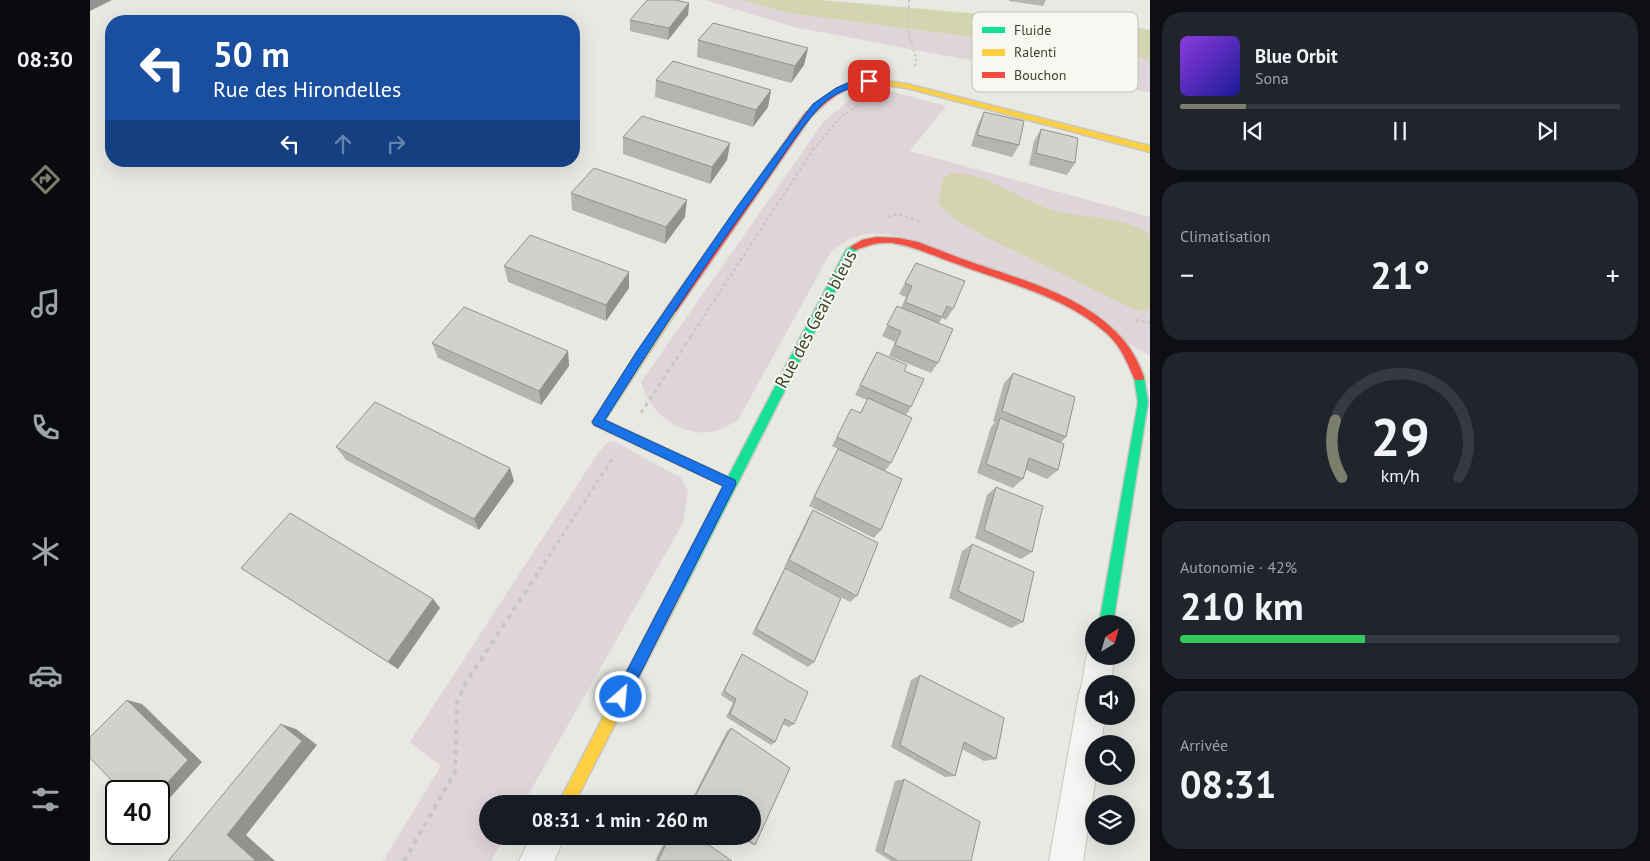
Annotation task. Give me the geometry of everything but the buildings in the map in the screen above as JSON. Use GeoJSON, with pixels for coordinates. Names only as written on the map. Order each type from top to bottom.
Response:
{"type":"FeatureCollection","features":[{"type":"Feature","properties":{"kind":"street"},"geometry":{"type":"LineString","coordinates":[[730,484],[598,422],[641,354],[740,209],[816,106],[838,90],[855,82],[883,82],[1150,149]]}},
{"type":"Feature","properties":{"kind":"street","name":"Rue des Geais bleus"},"geometry":{"type":"LineString","coordinates":[[571,795],[851,250],[857,243],[877,239],[907,243],[1004,278],[1096,320],[1117,337],[1135,360],[1142,382],[1143,402],[1108,615]]}},
{"type":"Feature","properties":{"kind":"street"},"geometry":{"type":"LineString","coordinates":[[1066,861],[1089,725]]}},
{"type":"Feature","properties":{"kind":"street"},"geometry":{"type":"LineString","coordinates":[[536,861],[544,845]]}},
{"type":"Feature","properties":{"kind":"path"},"geometry":{"type":"LineString","coordinates":[[909,0],[909,41]]}},
{"type":"Feature","properties":{"kind":"shaded area"},"geometry":{"type":"Polygon","coordinates":[[[705,0],[743,0],[787,13],[972,37],[972,61],[794,27],[705,0]]]}},
{"type":"Feature","properties":{"kind":"shaded area"},"geometry":{"type":"Polygon","coordinates":[[[743,0],[821,0],[972,13],[972,37],[971,37],[787,13],[743,0]]]}},
{"type":"Feature","properties":{"kind":"shaded area"},"geometry":{"type":"Polygon","coordinates":[[[1138,28],[1150,30],[1150,60],[1138,57],[1138,28]]]}},
{"type":"Feature","properties":{"kind":"shaded area"},"geometry":{"type":"Polygon","coordinates":[[[1138,57],[1150,60],[1150,92],[1138,90],[1138,57]]]}},
{"type":"Feature","properties":{"kind":"shaded area"},"geometry":{"type":"Polygon","coordinates":[[[872,89],[889,91],[946,106],[910,151],[1150,217],[1150,356],[1117,337],[1096,320],[900,236],[864,234],[850,239],[832,250],[738,420],[721,429],[710,432],[698,432],[676,426],[657,412],[650,403],[641,382],[824,121],[861,91],[872,89]]]}},
{"type":"Feature","properties":{"kind":"shaded area"},"geometry":{"type":"Polygon","coordinates":[[[950,173],[964,174],[989,181],[1050,209],[1127,223],[1150,234],[1150,311],[1135,310],[984,236],[956,220],[938,204],[943,179],[950,173]]]}},
{"type":"Feature","properties":{"kind":"shaded area"},"geometry":{"type":"Polygon","coordinates":[[[614,441],[681,478],[688,491],[683,523],[528,795],[479,795],[479,845],[500,845],[491,861],[383,861],[441,766],[410,742],[598,453],[607,443],[614,441]]]}},
{"type":"Feature","properties":{"kind":"traffic: fast"},"geometry":{"type":"LineString","coordinates":[[677,589],[851,250],[855,247]]}},
{"type":"Feature","properties":{"kind":"traffic: fast"},"geometry":{"type":"LineString","coordinates":[[1108,615],[1143,402],[1139,377]]}},
{"type":"Feature","properties":{"kind":"traffic: slow"},"geometry":{"type":"LineString","coordinates":[[881,82],[907,86],[1150,149]]}},
{"type":"Feature","properties":{"kind":"traffic: slow"},"geometry":{"type":"LineString","coordinates":[[672,309],[598,422],[730,484]]}},
{"type":"Feature","properties":{"kind":"traffic: slow"},"geometry":{"type":"LineString","coordinates":[[571,795],[677,589]]}},
{"type":"Feature","properties":{"kind":"traffic: jam"},"geometry":{"type":"LineString","coordinates":[[672,309],[808,115],[824,100],[841,89],[859,83],[881,82]]}},
{"type":"Feature","properties":{"kind":"traffic: jam"},"geometry":{"type":"LineString","coordinates":[[855,247],[865,242],[876,240],[907,242],[1016,281],[1070,304],[1103,325],[1121,342],[1130,355],[1139,377]]}},
{"type":"Feature","properties":{"kind":"route"},"geometry":{"type":"LineString","coordinates":[[621,697],[730,484],[598,422],[641,354],[740,209],[816,106],[838,90],[855,82],[869,81]]}}]}
